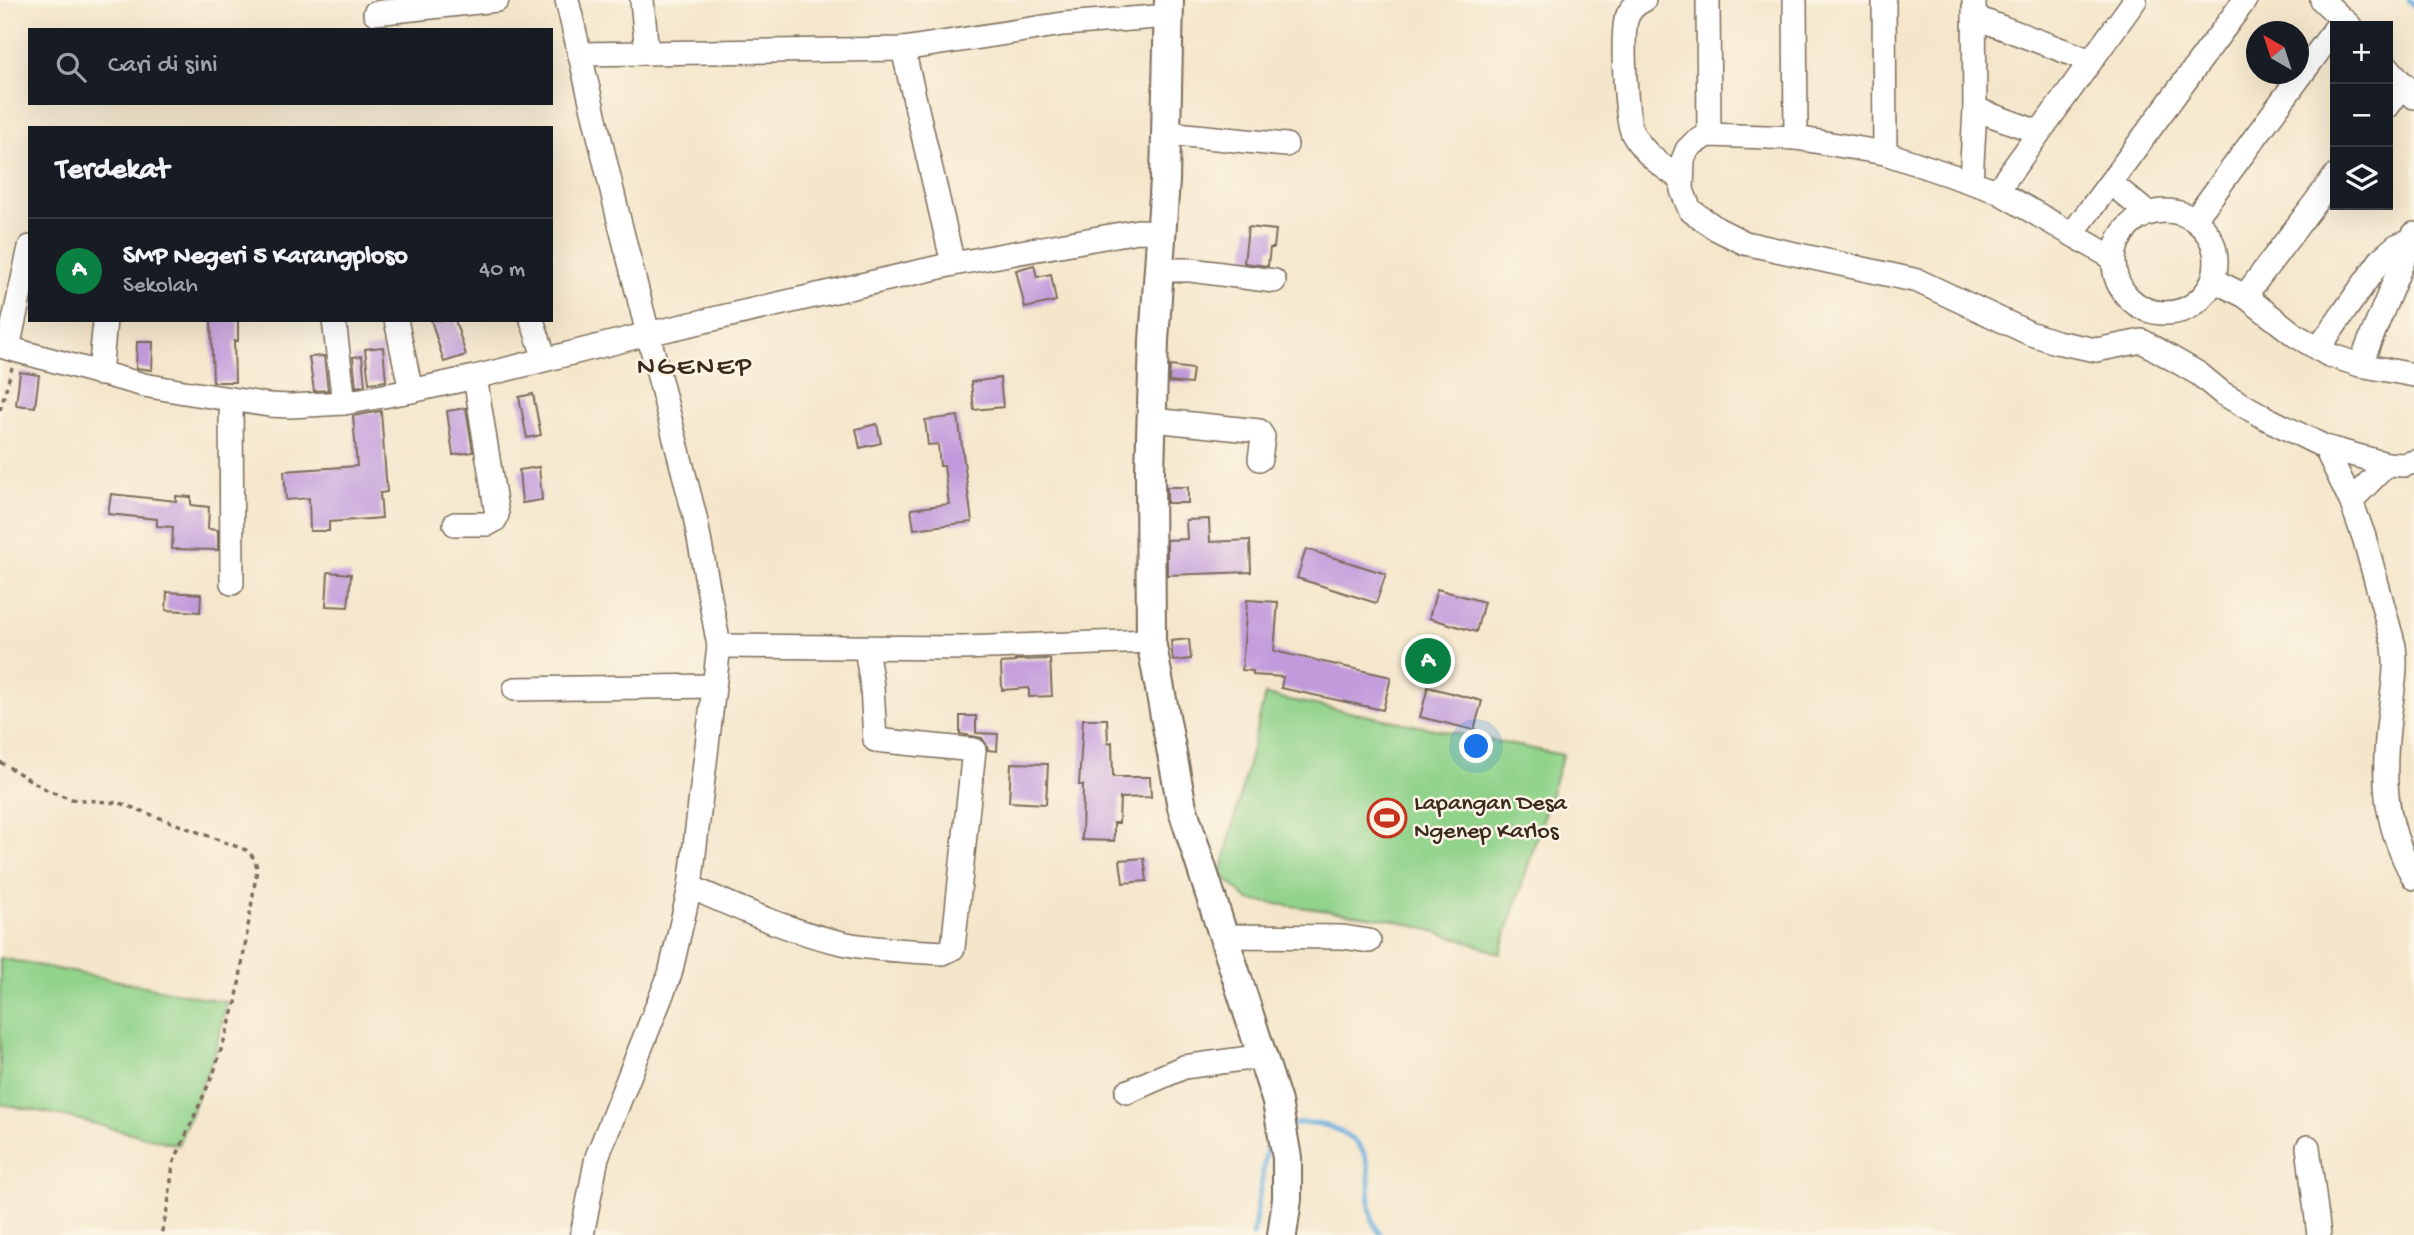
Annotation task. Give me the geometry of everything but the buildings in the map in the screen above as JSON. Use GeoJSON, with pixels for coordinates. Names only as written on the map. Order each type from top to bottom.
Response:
{"type":"FeatureCollection","features":[{"type":"Feature","properties":{"kind":"street"},"geometry":{"type":"LineString","coordinates":[[374,13],[497,0]]}},
{"type":"Feature","properties":{"kind":"street"},"geometry":{"type":"LineString","coordinates":[[567,0],[695,517],[719,646],[690,887],[667,982],[597,1157],[582,1235]]}},
{"type":"Feature","properties":{"kind":"street"},"geometry":{"type":"LineString","coordinates":[[642,0],[648,53]]}},
{"type":"Feature","properties":{"kind":"street"},"geometry":{"type":"LineString","coordinates":[[1644,0],[1634,5],[1626,20],[1628,114],[1632,130],[1647,152],[1681,179]]}},
{"type":"Feature","properties":{"kind":"street"},"geometry":{"type":"LineString","coordinates":[[1708,0],[1709,135]]}},
{"type":"Feature","properties":{"kind":"street"},"geometry":{"type":"LineString","coordinates":[[1795,0],[1796,138]]}},
{"type":"Feature","properties":{"kind":"street"},"geometry":{"type":"LineString","coordinates":[[1884,0],[1885,153]]}},
{"type":"Feature","properties":{"kind":"street"},"geometry":{"type":"LineString","coordinates":[[1997,191],[2136,0]]}},
{"type":"Feature","properties":{"kind":"street"},"geometry":{"type":"LineString","coordinates":[[2072,234],[2245,0]]}},
{"type":"Feature","properties":{"kind":"street"},"geometry":{"type":"LineString","coordinates":[[2322,0],[2339,21]]}},
{"type":"Feature","properties":{"kind":"street"},"geometry":{"type":"LineString","coordinates":[[580,54],[903,48],[1169,8],[1165,180],[1154,341],[1150,470],[1150,641],[1182,807],[1277,1102],[1287,1158],[1282,1235]]}},
{"type":"Feature","properties":{"kind":"street"},"geometry":{"type":"LineString","coordinates":[[1971,181],[1975,110],[1974,8],[2091,61]]}},
{"type":"Feature","properties":{"kind":"street"},"geometry":{"type":"LineString","coordinates":[[2195,219],[2330,41]]}},
{"type":"Feature","properties":{"kind":"street"},"geometry":{"type":"LineString","coordinates":[[903,48],[953,264]]}},
{"type":"Feature","properties":{"kind":"street"},"geometry":{"type":"LineString","coordinates":[[2393,72],[2409,91],[2393,102]]}},
{"type":"Feature","properties":{"kind":"street"},"geometry":{"type":"LineString","coordinates":[[1975,110],[2038,132]]}},
{"type":"Feature","properties":{"kind":"street"},"geometry":{"type":"LineString","coordinates":[[1166,133],[1286,145]]}},
{"type":"Feature","properties":{"kind":"street"},"geometry":{"type":"LineString","coordinates":[[2113,258],[1997,191],[1885,153],[1796,138],[1709,135],[1695,142],[1687,150],[1681,179],[1682,190],[1690,210],[1717,229],[1745,243],[1918,281],[2029,333],[2056,342],[2096,350],[2142,341],[2199,374],[2217,390],[2325,447],[2387,464],[2404,465],[2414,461]]}},
{"type":"Feature","properties":{"kind":"street"},"geometry":{"type":"LineString","coordinates":[[1647,152],[1664,147],[1687,150]]}},
{"type":"Feature","properties":{"kind":"street"},"geometry":{"type":"LineString","coordinates":[[2110,183],[2147,213]]}},
{"type":"Feature","properties":{"kind":"street"},"geometry":{"type":"LineString","coordinates":[[2245,296],[2330,183]]}},
{"type":"Feature","properties":{"kind":"street"},"geometry":{"type":"LineString","coordinates":[[2172,211],[2195,219],[2210,236],[2217,257],[2214,280],[2203,297],[2188,308],[2170,313],[2150,312],[2135,304],[2122,291],[2115,275],[2113,258],[2117,244],[2134,220],[2147,213],[2172,211]]}},
{"type":"Feature","properties":{"kind":"street"},"geometry":{"type":"LineString","coordinates":[[28,256],[8,348],[144,385],[290,406],[344,403],[411,391],[953,264],[1138,231],[1160,232]]}},
{"type":"Feature","properties":{"kind":"street"},"geometry":{"type":"LineString","coordinates":[[2318,349],[2382,258],[2412,237]]}},
{"type":"Feature","properties":{"kind":"street"},"geometry":{"type":"LineString","coordinates":[[2360,365],[2412,237]]}},
{"type":"Feature","properties":{"kind":"street"},"geometry":{"type":"LineString","coordinates":[[1158,270],[1191,270],[1274,281]]}},
{"type":"Feature","properties":{"kind":"street"},"geometry":{"type":"LineString","coordinates":[[2214,280],[2245,296],[2295,335],[2340,360],[2414,375]]}},
{"type":"Feature","properties":{"kind":"street"},"geometry":{"type":"LineString","coordinates":[[2142,341],[2150,312]]}},
{"type":"Feature","properties":{"kind":"street"},"geometry":{"type":"LineString","coordinates":[[100,374],[104,322]]}},
{"type":"Feature","properties":{"kind":"street"},"geometry":{"type":"LineString","coordinates":[[334,322],[344,403]]}},
{"type":"Feature","properties":{"kind":"street"},"geometry":{"type":"LineString","coordinates":[[396,322],[411,391]]}},
{"type":"Feature","properties":{"kind":"street"},"geometry":{"type":"LineString","coordinates":[[533,322],[545,359]]}},
{"type":"Feature","properties":{"kind":"street"},"geometry":{"type":"LineString","coordinates":[[455,524],[488,524],[495,520],[496,515],[475,377]]}},
{"type":"Feature","properties":{"kind":"street"},"geometry":{"type":"LineString","coordinates":[[231,399],[232,583]]}},
{"type":"Feature","properties":{"kind":"street"},"geometry":{"type":"LineString","coordinates":[[1153,420],[1259,431],[1263,437],[1260,459]]}},
{"type":"Feature","properties":{"kind":"street"},"geometry":{"type":"LineString","coordinates":[[2325,447],[2351,501],[2364,537],[2394,646],[2396,663],[2385,763],[2385,792],[2394,836],[2414,878]]}},
{"type":"Feature","properties":{"kind":"street"},"geometry":{"type":"LineString","coordinates":[[2351,501],[2387,464]]}},
{"type":"Feature","properties":{"kind":"street"},"geometry":{"type":"LineString","coordinates":[[719,646],[963,648],[1150,641]]}},
{"type":"Feature","properties":{"kind":"street"},"geometry":{"type":"LineString","coordinates":[[690,887],[755,915],[833,941],[943,954],[953,948],[974,750],[875,740],[872,686],[866,648]]}},
{"type":"Feature","properties":{"kind":"street"},"geometry":{"type":"LineString","coordinates":[[514,689],[714,686]]}},
{"type":"Feature","properties":{"kind":"street"},"geometry":{"type":"LineString","coordinates":[[1224,936],[1343,937],[1368,941]]}},
{"type":"Feature","properties":{"kind":"street"},"geometry":{"type":"LineString","coordinates":[[1127,1092],[1184,1067],[1264,1056]]}},
{"type":"Feature","properties":{"kind":"street"},"geometry":{"type":"LineString","coordinates":[[2308,1147],[2319,1235]]}},
{"type":"Feature","properties":{"kind":"path"},"geometry":{"type":"LineString","coordinates":[[0,410],[8,348]]}},
{"type":"Feature","properties":{"kind":"path"},"geometry":{"type":"LineString","coordinates":[[0,762],[47,790],[71,799],[120,803],[246,850],[255,859],[257,869],[236,1003],[214,1072],[173,1164],[161,1235]]}},
{"type":"Feature","properties":{"kind":"green space","name":"Lapangan Desa Ngenep Karlos"},"geometry":{"type":"Polygon","coordinates":[[[1265,695],[1563,755],[1500,954],[1395,920],[1248,900],[1221,874],[1265,695]]]}},
{"type":"Feature","properties":{"kind":"green space"},"geometry":{"type":"Polygon","coordinates":[[[0,958],[227,1002],[214,1056],[178,1145],[60,1115],[0,1104],[0,958]]]}},
{"type":"Feature","properties":{"kind":"waterway"},"geometry":{"type":"LineString","coordinates":[[2409,0],[2414,5]]}},
{"type":"Feature","properties":{"kind":"waterway"},"geometry":{"type":"LineString","coordinates":[[1290,1126],[1298,1123],[1327,1126],[1348,1136],[1360,1148],[1367,1161],[1373,1221],[1381,1235]]}},
{"type":"Feature","properties":{"kind":"waterway"},"geometry":{"type":"LineString","coordinates":[[1253,1235],[1267,1145],[1272,1135]]}},
{"type":"Feature","properties":{"kind":"place","name":"SMP Negeri 5 Karangploso"},"geometry":{"type":"Point","coordinates":[1428,661]}},
{"type":"Feature","properties":{"kind":"place","name":"Lapangan Desa Ngenep Karlos"},"geometry":{"type":"Point","coordinates":[1387,818]}},
{"type":"Feature","properties":{"kind":"district","name":"NGENEP"},"geometry":{"type":"Point","coordinates":[695,368]}}]}
